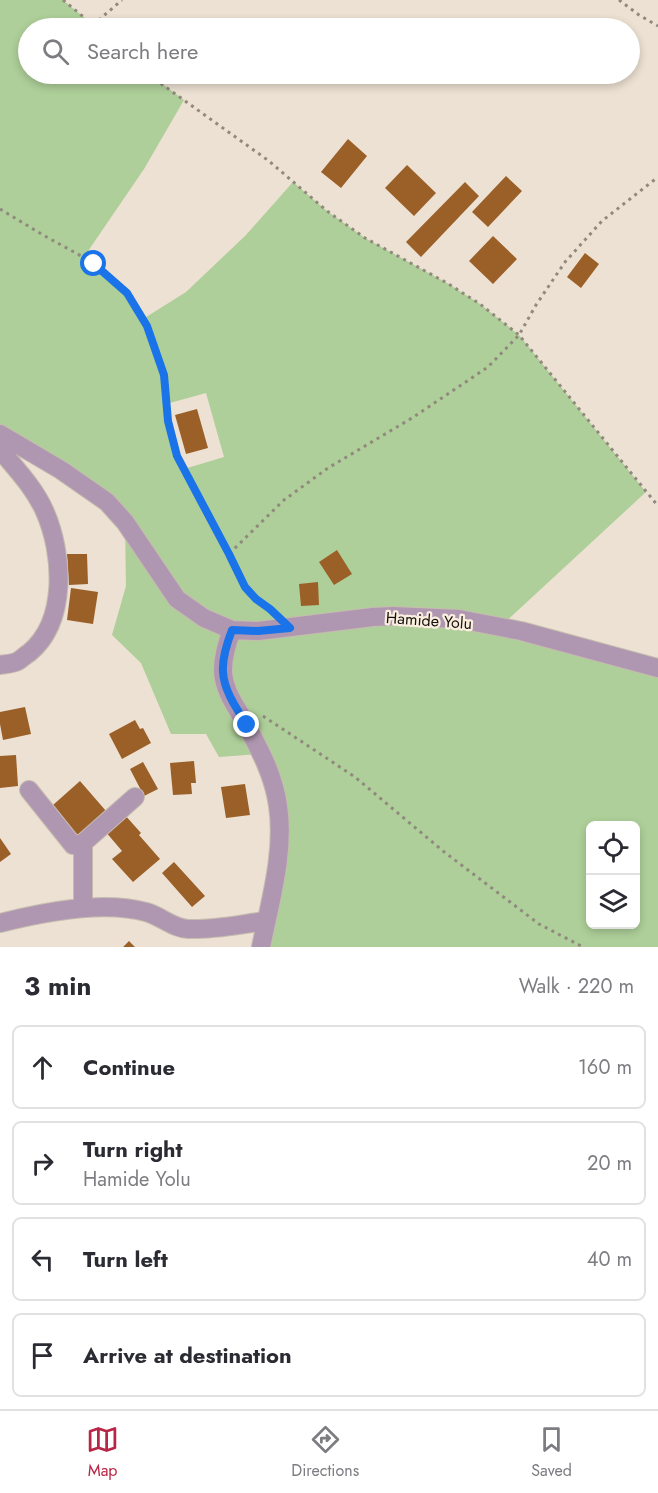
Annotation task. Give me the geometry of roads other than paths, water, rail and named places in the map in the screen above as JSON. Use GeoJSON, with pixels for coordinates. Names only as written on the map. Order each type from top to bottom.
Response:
{"type":"FeatureCollection","features":[{"type":"Feature","properties":{"kind":"street"},"geometry":{"type":"LineString","coordinates":[[0,434],[61,470],[106,502],[125,522],[177,599],[204,618],[232,630],[225,650],[223,672],[229,694],[268,766],[278,805],[280,836],[273,889],[261,947]]}},
{"type":"Feature","properties":{"kind":"street"},"geometry":{"type":"LineString","coordinates":[[0,446],[2,452],[31,486],[44,510],[54,537],[58,558],[58,587],[54,615],[47,632],[34,649],[18,662],[0,666]]}},
{"type":"Feature","properties":{"kind":"street","name":"Hamide Yolu"},"geometry":{"type":"LineString","coordinates":[[232,630],[258,631],[393,616],[459,619],[521,631],[658,668]]}},
{"type":"Feature","properties":{"kind":"street"},"geometry":{"type":"LineString","coordinates":[[29,790],[73,845],[84,843],[135,797]]}},
{"type":"Feature","properties":{"kind":"street"},"geometry":{"type":"LineString","coordinates":[[83,908],[84,843]]}},
{"type":"Feature","properties":{"kind":"street"},"geometry":{"type":"LineString","coordinates":[[1,921],[61,910],[128,908],[148,912],[174,926],[186,929],[266,921]]}}]}
